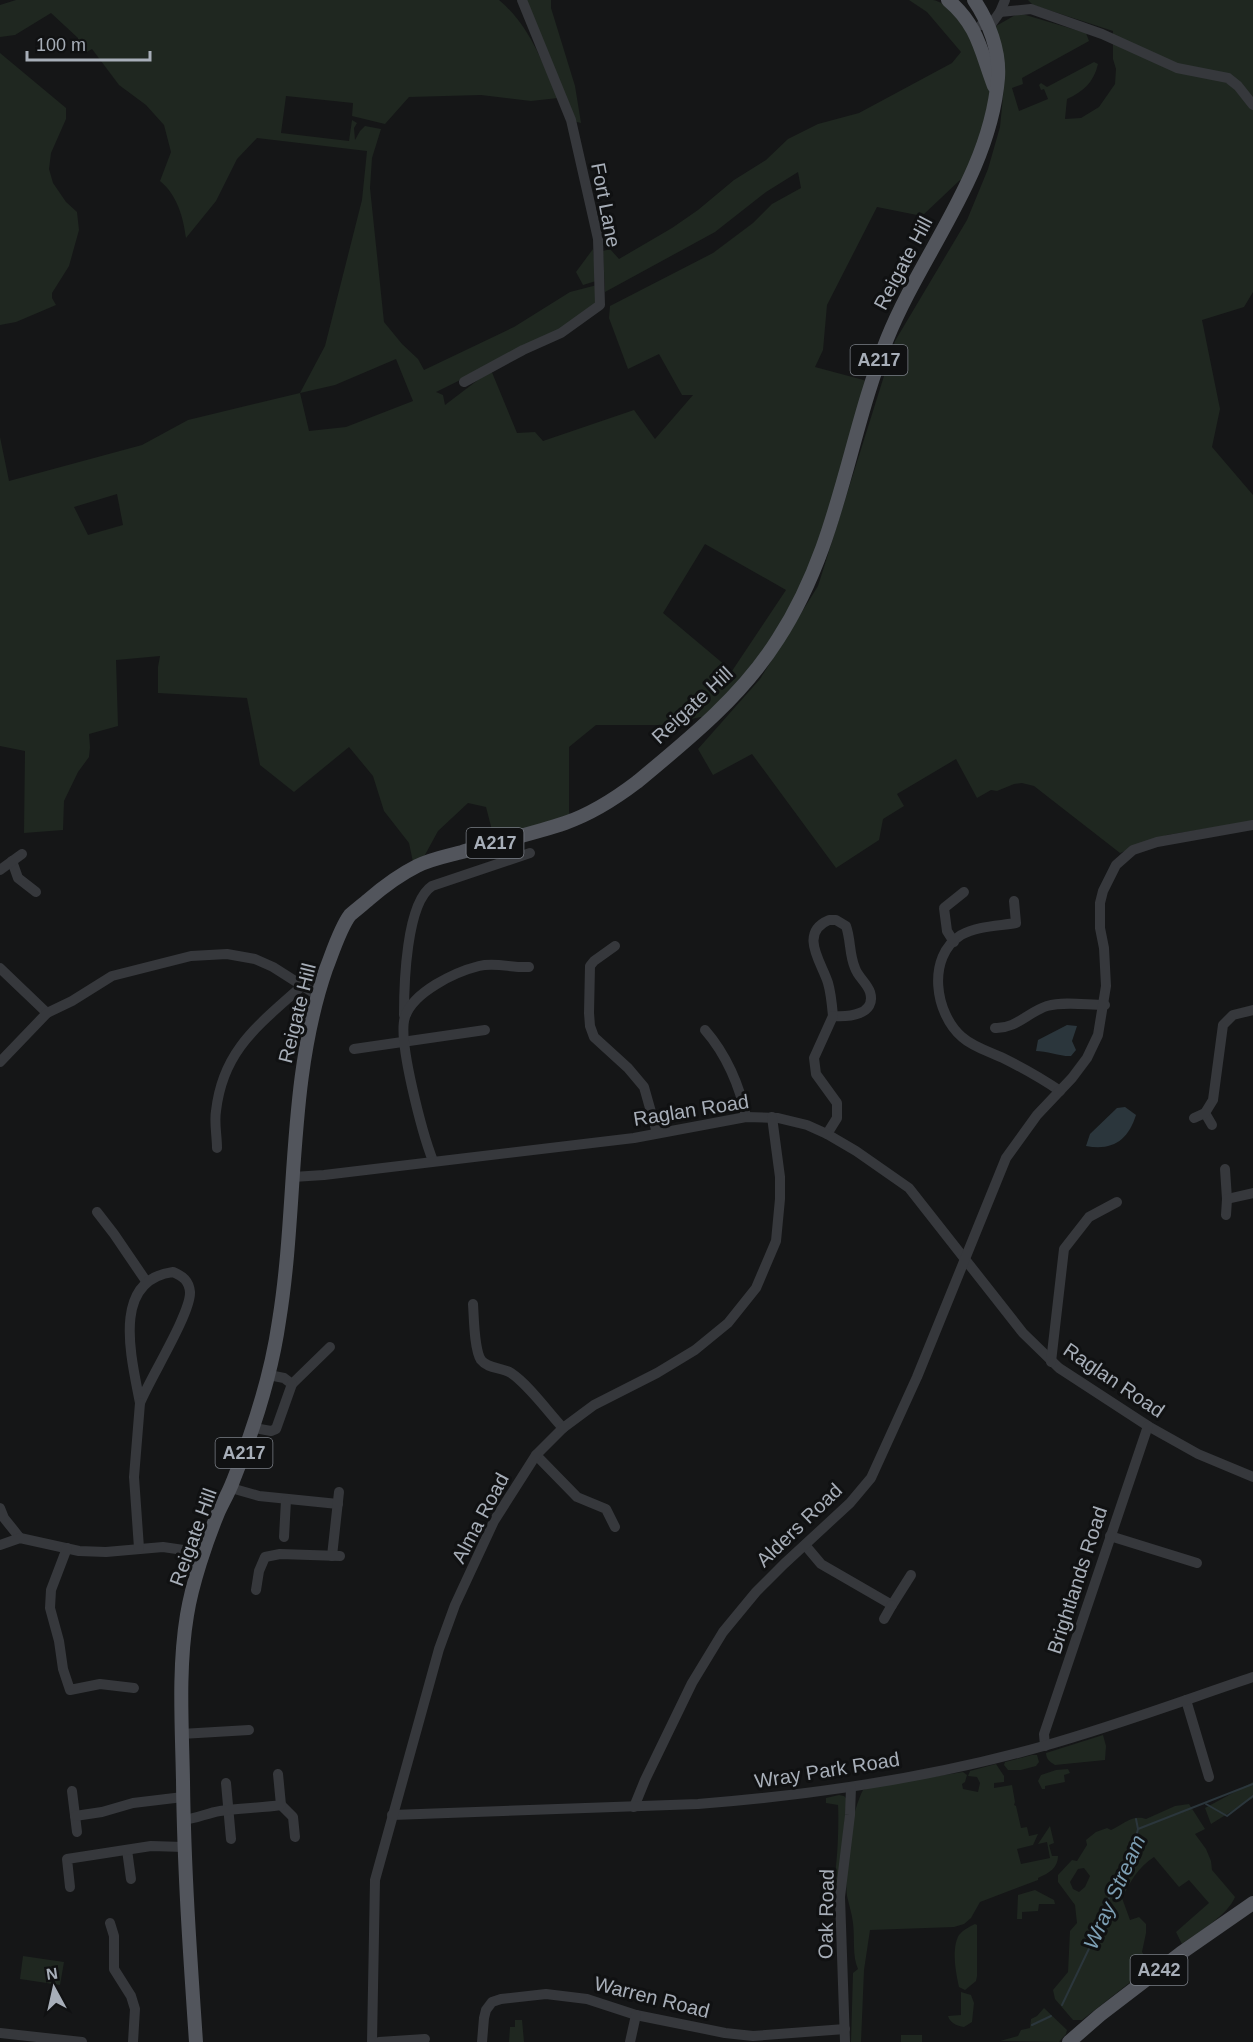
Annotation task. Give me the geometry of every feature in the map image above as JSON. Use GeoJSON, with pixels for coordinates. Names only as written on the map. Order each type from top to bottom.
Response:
{"type":"FeatureCollection","features":[{"type":"Feature","properties":{"kind":"main road","name":"Reigate Hill"},"geometry":{"type":"LineString","coordinates":[[948,0],[970,23],[982,47],[996,91]]}},
{"type":"Feature","properties":{"kind":"main road","name":"Reigate Hill"},"geometry":{"type":"LineString","coordinates":[[196,2042],[184,1847],[181,1734],[187,1613],[204,1553],[254,1428],[269,1375],[280,1320],[301,1078],[317,995],[332,953],[350,915],[386,885],[420,864],[570,822],[602,806],[639,780],[716,714],[748,681],[780,636],[813,573],[834,517],[871,382],[888,336],[909,290],[967,183],[988,129],[998,79],[998,61],[988,25],[974,0]]}},
{"type":"Feature","properties":{"kind":"main road","name":"A242"},"geometry":{"type":"LineString","coordinates":[[1069,2042],[1181,1953],[1253,1903]]}},
{"type":"Feature","properties":{"kind":"main road"},"geometry":{"type":"LineString","coordinates":[[183,2042],[195,2027]]}},
{"type":"Feature","properties":{"kind":"street","name":"Fort Lane"},"geometry":{"type":"LineString","coordinates":[[464,382],[523,350],[561,333],[600,305],[598,238],[570,120],[522,0]]}},
{"type":"Feature","properties":{"kind":"street"},"geometry":{"type":"LineString","coordinates":[[970,23],[988,25],[1000,12],[1005,0]]}},
{"type":"Feature","properties":{"kind":"street"},"geometry":{"type":"LineString","coordinates":[[1015,0],[1024,9]]}},
{"type":"Feature","properties":{"kind":"street"},"geometry":{"type":"LineString","coordinates":[[1000,12],[1031,9],[1102,34],[1177,68],[1228,78],[1238,86],[1253,105]]}},
{"type":"Feature","properties":{"kind":"street","name":"Alders Road"},"geometry":{"type":"LineString","coordinates":[[634,1807],[692,1683],[723,1632],[756,1592],[850,1503],[871,1478],[916,1377],[1006,1158],[1022,1134],[1087,1058],[1098,1035],[1105,1005],[1106,968],[1100,928],[1100,903],[1109,876],[1116,865],[1133,850],[1157,842],[1253,825]]}},
{"type":"Feature","properties":{"kind":"street"},"geometry":{"type":"LineString","coordinates":[[433,1161],[419,1120],[405,1042],[404,981],[412,928],[424,891],[432,886],[530,853]]}},
{"type":"Feature","properties":{"kind":"street"},"geometry":{"type":"LineString","coordinates":[[0,870],[22,854]]}},
{"type":"Feature","properties":{"kind":"street"},"geometry":{"type":"LineString","coordinates":[[12,861],[18,878],[36,892]]}},
{"type":"Feature","properties":{"kind":"street"},"geometry":{"type":"LineString","coordinates":[[954,942],[947,931],[944,908],[964,892]]}},
{"type":"Feature","properties":{"kind":"street"},"geometry":{"type":"LineString","coordinates":[[1014,901],[1016,923],[977,929],[962,935],[954,942],[942,962],[938,978],[942,1008],[951,1025],[964,1039],[1032,1072],[1060,1091]]}},
{"type":"Feature","properties":{"kind":"street"},"geometry":{"type":"LineString","coordinates":[[827,1134],[837,1118],[837,1102],[816,1074],[814,1058],[833,1016],[827,981],[816,957],[814,943],[815,934],[823,923],[836,920],[846,926],[855,969],[870,992],[870,998],[867,1009],[862,1012],[833,1016]]}},
{"type":"Feature","properties":{"kind":"street"},"geometry":{"type":"LineString","coordinates":[[615,946],[590,966],[590,1026],[594,1037],[628,1068],[644,1087],[657,1133]]}},
{"type":"Feature","properties":{"kind":"street"},"geometry":{"type":"LineString","coordinates":[[0,1062],[47,1013],[72,1001],[112,976],[191,956],[227,954],[255,959],[273,967],[317,995]]}},
{"type":"Feature","properties":{"kind":"street"},"geometry":{"type":"LineString","coordinates":[[404,1018],[420,994],[471,968],[492,964],[514,968],[529,967]]}},
{"type":"Feature","properties":{"kind":"street"},"geometry":{"type":"LineString","coordinates":[[0,968],[47,1013]]}},
{"type":"Feature","properties":{"kind":"street"},"geometry":{"type":"LineString","coordinates":[[217,1148],[215,1112],[224,1074],[239,1047],[255,1027],[303,986]]}},
{"type":"Feature","properties":{"kind":"street"},"geometry":{"type":"LineString","coordinates":[[995,1029],[1010,1027],[1048,1006],[1059,1004],[1105,1005]]}},
{"type":"Feature","properties":{"kind":"street"},"geometry":{"type":"LineString","coordinates":[[1194,1118],[1205,1113],[1213,1100],[1223,1026],[1233,1016],[1253,1010]]}},
{"type":"Feature","properties":{"kind":"street"},"geometry":{"type":"LineString","coordinates":[[354,1049],[484,1029]]}},
{"type":"Feature","properties":{"kind":"street"},"geometry":{"type":"LineString","coordinates":[[705,1030],[721,1053],[738,1087],[746,1117]]}},
{"type":"Feature","properties":{"kind":"street"},"geometry":{"type":"LineString","coordinates":[[1205,1113],[1212,1125]]}},
{"type":"Feature","properties":{"kind":"street","name":"Raglan Road"},"geometry":{"type":"LineString","coordinates":[[293,1177],[634,1138],[746,1117],[772,1117],[807,1125],[864,1156],[909,1188],[1023,1333],[1051,1362],[1091,1391],[1148,1426],[1198,1454],[1253,1477]]}},
{"type":"Feature","properties":{"kind":"street","name":"Alma Road"},"geometry":{"type":"LineString","coordinates":[[372,2042],[375,1880],[439,1649],[455,1605],[494,1521],[536,1455],[563,1428],[594,1405],[657,1373],[695,1350],[728,1323],[756,1288],[776,1240],[780,1198],[780,1177],[772,1117]]}},
{"type":"Feature","properties":{"kind":"street"},"geometry":{"type":"LineString","coordinates":[[1225,1169],[1226,1215]]}},
{"type":"Feature","properties":{"kind":"street"},"geometry":{"type":"LineString","coordinates":[[1227,1199],[1253,1193]]}},
{"type":"Feature","properties":{"kind":"street"},"geometry":{"type":"LineString","coordinates":[[1051,1362],[1064,1249],[1089,1217],[1117,1202]]}},
{"type":"Feature","properties":{"kind":"street"},"geometry":{"type":"LineString","coordinates":[[97,1212],[146,1281]]}},
{"type":"Feature","properties":{"kind":"street"},"geometry":{"type":"LineString","coordinates":[[139,1548],[134,1477],[140,1402],[129,1327],[134,1302],[146,1281],[155,1275],[173,1272],[185,1278],[190,1288],[190,1298],[180,1323],[147,1383],[140,1402]]}},
{"type":"Feature","properties":{"kind":"street"},"geometry":{"type":"LineString","coordinates":[[473,1304],[477,1346],[481,1360],[487,1365],[513,1375],[563,1428]]}},
{"type":"Feature","properties":{"kind":"street"},"geometry":{"type":"LineString","coordinates":[[254,1428],[271,1431],[276,1429],[292,1384],[330,1347]]}},
{"type":"Feature","properties":{"kind":"street"},"geometry":{"type":"LineString","coordinates":[[269,1375],[284,1378],[292,1384]]}},
{"type":"Feature","properties":{"kind":"street","name":"Brightlands Road"},"geometry":{"type":"LineString","coordinates":[[1045,1746],[1044,1734],[1148,1426]]}},
{"type":"Feature","properties":{"kind":"street"},"geometry":{"type":"LineString","coordinates":[[536,1455],[577,1497],[606,1509],[615,1527]]}},
{"type":"Feature","properties":{"kind":"street"},"geometry":{"type":"LineString","coordinates":[[231,1488],[259,1496],[338,1504]]}},
{"type":"Feature","properties":{"kind":"street"},"geometry":{"type":"LineString","coordinates":[[256,1590],[259,1571],[265,1557],[280,1554],[336,1556],[339,1492]]}},
{"type":"Feature","properties":{"kind":"street"},"geometry":{"type":"LineString","coordinates":[[284,1537],[286,1500]]}},
{"type":"Feature","properties":{"kind":"street"},"geometry":{"type":"LineString","coordinates":[[0,1508],[4,1518],[20,1538]]}},
{"type":"Feature","properties":{"kind":"street"},"geometry":{"type":"LineString","coordinates":[[1110,1536],[1197,1563]]}},
{"type":"Feature","properties":{"kind":"street"},"geometry":{"type":"LineString","coordinates":[[0,1545],[20,1538],[67,1548],[106,1552],[139,1548],[178,1548],[204,1553]]}},
{"type":"Feature","properties":{"kind":"street"},"geometry":{"type":"LineString","coordinates":[[805,1545],[821,1564],[892,1605]]}},
{"type":"Feature","properties":{"kind":"street"},"geometry":{"type":"LineString","coordinates":[[67,1548],[54,1580],[50,1608],[59,1641],[63,1669],[70,1690],[100,1684],[134,1688]]}},
{"type":"Feature","properties":{"kind":"street"},"geometry":{"type":"LineString","coordinates":[[884,1619],[911,1575]]}},
{"type":"Feature","properties":{"kind":"street","name":"Wray Park Road"},"geometry":{"type":"LineString","coordinates":[[392,1815],[634,1807],[748,1800],[851,1787],[954,1768],[1045,1746],[1253,1677]]}},
{"type":"Feature","properties":{"kind":"street"},"geometry":{"type":"LineString","coordinates":[[1186,1700],[1209,1777]]}},
{"type":"Feature","properties":{"kind":"street"},"geometry":{"type":"LineString","coordinates":[[181,1734],[249,1730]]}},
{"type":"Feature","properties":{"kind":"street"},"geometry":{"type":"LineString","coordinates":[[278,1774],[281,1805],[293,1817],[295,1837]]}},
{"type":"Feature","properties":{"kind":"street"},"geometry":{"type":"LineString","coordinates":[[226,1783],[231,1839]]}},
{"type":"Feature","properties":{"kind":"street","name":"Oak Road"},"geometry":{"type":"LineString","coordinates":[[845,2042],[840,1897],[851,1787]]}},
{"type":"Feature","properties":{"kind":"street"},"geometry":{"type":"LineString","coordinates":[[72,1791],[77,1832]]}},
{"type":"Feature","properties":{"kind":"street"},"geometry":{"type":"LineString","coordinates":[[75,1816],[102,1812],[133,1803],[183,1797]]}},
{"type":"Feature","properties":{"kind":"street"},"geometry":{"type":"LineString","coordinates":[[183,1820],[228,1810],[281,1805]]}},
{"type":"Feature","properties":{"kind":"street"},"geometry":{"type":"LineString","coordinates":[[70,1887],[67,1859],[152,1846],[184,1847]]}},
{"type":"Feature","properties":{"kind":"street"},"geometry":{"type":"LineString","coordinates":[[127,1850],[131,1879]]}},
{"type":"Feature","properties":{"kind":"street"},"geometry":{"type":"LineString","coordinates":[[110,1923],[114,1936],[114,1969],[131,1996],[135,2009],[133,2042]]}},
{"type":"Feature","properties":{"kind":"street","name":"Warren Road"},"geometry":{"type":"LineString","coordinates":[[483,2042],[486,2010],[492,2002],[501,1999],[546,1995],[569,1996],[636,2015],[725,2033],[753,2036],[845,2029]]}},
{"type":"Feature","properties":{"kind":"street"},"geometry":{"type":"LineString","coordinates":[[630,2042],[636,2015]]}},
{"type":"Feature","properties":{"kind":"street"},"geometry":{"type":"LineString","coordinates":[[0,2033],[82,2042]]}},
{"type":"Feature","properties":{"kind":"street"},"geometry":{"type":"LineString","coordinates":[[379,2042],[425,2039]]}},
{"type":"Feature","properties":{"kind":"shaded area"},"geometry":{"type":"Polygon","coordinates":[[[16,0],[499,0],[510,10],[527,33],[558,98],[531,101],[481,95],[409,97],[385,124],[352,116],[353,103],[286,96],[281,133],[349,141],[352,120],[357,123],[354,128],[355,140],[365,126],[381,129],[372,158],[370,188],[384,322],[418,359],[424,370],[514,327],[570,292],[597,285],[598,303],[566,328],[436,392],[443,395],[445,405],[491,370],[517,433],[535,432],[543,441],[634,410],[655,439],[693,395],[682,395],[659,354],[628,369],[609,318],[610,306],[713,253],[753,223],[772,204],[801,188],[798,172],[766,192],[715,232],[605,292],[603,251],[610,249],[619,259],[698,210],[734,180],[766,160],[788,139],[818,124],[859,113],[952,63],[961,52],[927,12],[909,0],[933,0],[943,4],[970,38],[996,91],[967,183],[960,180],[922,216],[877,207],[827,305],[823,350],[815,367],[871,382],[799,601],[716,714],[661,725],[596,725],[569,747],[570,822],[494,838],[486,807],[468,803],[438,831],[420,864],[413,862],[409,843],[384,811],[373,776],[349,747],[294,792],[260,765],[247,698],[158,693],[160,656],[116,660],[118,726],[89,734],[89,757],[78,772],[64,801],[63,830],[24,833],[25,751],[0,746],[0,437],[9,481],[142,445],[188,420],[300,393],[325,346],[362,200],[367,151],[257,138],[237,159],[216,201],[186,238],[178,206],[171,193],[160,181],[171,152],[164,125],[146,105],[119,85],[92,49],[85,53],[78,52],[78,38],[51,13],[15,35],[0,37],[0,5],[16,0]],[[396,359],[335,385],[300,393],[309,431],[346,427],[413,401],[396,359]],[[117,494],[74,507],[88,535],[123,525],[117,494]],[[705,544],[663,613],[732,671],[786,590],[705,544]]]}},
{"type":"Feature","properties":{"kind":"shaded area"},"geometry":{"type":"Polygon","coordinates":[[[525,0],[551,0],[551,8],[575,86],[581,123],[573,121],[525,0]]]}},
{"type":"Feature","properties":{"kind":"shaded area"},"geometry":{"type":"Polygon","coordinates":[[[1028,0],[1253,0],[1253,292],[1244,307],[1202,320],[1220,409],[1212,447],[1253,495],[1253,821],[1167,835],[1120,853],[1034,786],[1014,784],[997,791],[991,790],[977,798],[956,759],[897,794],[904,806],[883,819],[879,840],[836,868],[752,754],[713,775],[698,749],[760,679],[818,586],[895,341],[967,220],[988,169],[1000,127],[1004,86],[996,26],[1019,13],[1086,33],[1089,41],[1022,78],[1023,84],[1012,88],[1019,111],[1048,99],[1044,89],[1041,90],[1039,85],[1041,83],[1047,87],[1094,62],[1098,64],[1091,81],[1083,90],[1067,99],[1065,119],[1081,118],[1099,107],[1115,84],[1113,31],[1033,5],[1028,0]]]}},
{"type":"Feature","properties":{"kind":"shaded area"},"geometry":{"type":"Polygon","coordinates":[[[0,53],[66,108],[66,119],[51,153],[49,169],[53,183],[66,202],[77,212],[79,230],[69,266],[52,293],[56,305],[16,322],[0,325],[0,53]]]}},
{"type":"Feature","properties":{"kind":"shaded area"},"geometry":{"type":"Polygon","coordinates":[[[593,249],[596,281],[583,285],[576,272],[593,249]]]}},
{"type":"Feature","properties":{"kind":"shaded area"},"geometry":{"type":"Polygon","coordinates":[[[1067,1025],[1077,1026],[1072,1041],[1076,1050],[1071,1056],[1036,1051],[1038,1040],[1067,1025]]]}},
{"type":"Feature","properties":{"kind":"shaded area"},"geometry":{"type":"Polygon","coordinates":[[[1125,1107],[1136,1115],[1124,1137],[1104,1147],[1086,1146],[1090,1134],[1117,1108],[1125,1107]]]}},
{"type":"Feature","properties":{"kind":"shaded area"},"geometry":{"type":"Polygon","coordinates":[[[1103,1735],[1106,1746],[1105,1760],[1055,1765],[1047,1757],[1046,1753],[1103,1735]]]}},
{"type":"Feature","properties":{"kind":"shaded area"},"geometry":{"type":"Polygon","coordinates":[[[1037,1755],[1039,1762],[1036,1766],[1021,1770],[1008,1770],[1004,1765],[1005,1762],[1037,1755]]]}},
{"type":"Feature","properties":{"kind":"shaded area"},"geometry":{"type":"Polygon","coordinates":[[[996,1764],[1004,1776],[1004,1782],[994,1783],[994,1788],[1012,1785],[1014,1805],[1021,1828],[1027,1827],[1029,1836],[1038,1834],[1033,1845],[1017,1849],[1021,1864],[1050,1858],[1047,1842],[1038,1844],[1050,1826],[1054,1843],[1049,1845],[1052,1856],[1058,1856],[1056,1864],[1052,1870],[1038,1880],[980,1902],[971,1918],[964,1924],[954,1927],[870,1930],[864,1970],[861,2042],[851,2042],[853,1973],[858,1969],[854,1953],[853,1920],[847,1896],[846,1871],[851,1827],[863,1790],[874,1786],[963,1772],[967,1775],[962,1784],[963,1789],[978,1792],[980,1783],[977,1777],[968,1776],[970,1771],[996,1764]]]}},
{"type":"Feature","properties":{"kind":"shaded area"},"geometry":{"type":"Polygon","coordinates":[[[1068,1769],[1070,1773],[1064,1775],[1065,1782],[1045,1786],[1045,1789],[1042,1789],[1038,1781],[1041,1775],[1068,1769]]]}},
{"type":"Feature","properties":{"kind":"shaded area"},"geometry":{"type":"Polygon","coordinates":[[[1253,1782],[1253,1798],[1211,1824],[1205,1808],[1253,1782]]]}},
{"type":"Feature","properties":{"kind":"shaded area"},"geometry":{"type":"Polygon","coordinates":[[[839,1795],[847,1799],[838,1886],[834,1892],[831,1888],[837,1861],[838,1805],[826,1803],[826,1798],[839,1795]]]}},
{"type":"Feature","properties":{"kind":"shaded area"},"geometry":{"type":"Polygon","coordinates":[[[1189,1804],[1205,1829],[1195,1834],[1206,1849],[1212,1870],[1235,1897],[1219,1917],[1182,1944],[1176,1932],[1209,1903],[1189,1880],[1179,1887],[1154,1857],[1148,1861],[1135,1875],[1122,1898],[1130,1920],[1139,1917],[1146,1924],[1142,1952],[1151,1966],[1082,2020],[1073,2020],[1055,1999],[1053,1990],[1068,1972],[1070,1931],[1077,1923],[1075,1905],[1058,1882],[1058,1875],[1072,1860],[1077,1861],[1087,1845],[1086,1840],[1096,1832],[1107,1828],[1111,1830],[1132,1819],[1146,1819],[1175,1806],[1189,1804]],[[1084,1868],[1078,1869],[1070,1882],[1073,1889],[1079,1892],[1085,1887],[1090,1876],[1084,1868]]]}},
{"type":"Feature","properties":{"kind":"shaded area"},"geometry":{"type":"Polygon","coordinates":[[[1035,1890],[1054,1900],[1055,1904],[1039,1904],[1038,1911],[1022,1912],[1022,1919],[1017,1919],[1018,1895],[1035,1890]]]}},
{"type":"Feature","properties":{"kind":"shaded area"},"geometry":{"type":"Polygon","coordinates":[[[975,1924],[977,1925],[977,1976],[976,1981],[965,1990],[959,1987],[955,1947],[959,1935],[975,1924]]]}},
{"type":"Feature","properties":{"kind":"shaded area"},"geometry":{"type":"Polygon","coordinates":[[[23,1956],[64,1962],[60,1985],[20,1979],[23,1956]]]}},
{"type":"Feature","properties":{"kind":"shaded area"},"geometry":{"type":"Polygon","coordinates":[[[961,1992],[971,1995],[974,2003],[972,2022],[964,2027],[954,2024],[948,2016],[961,2015],[961,1992]]]}},
{"type":"Feature","properties":{"kind":"shaded area"},"geometry":{"type":"Polygon","coordinates":[[[1044,2008],[1067,2030],[1059,2042],[1000,2041],[1018,2036],[1021,2030],[1030,2028],[1031,2019],[1044,2008]]]}},
{"type":"Feature","properties":{"kind":"shaded area"},"geometry":{"type":"Polygon","coordinates":[[[515,2020],[522,2020],[524,2042],[509,2042],[510,2027],[515,2027],[515,2020]]]}},
{"type":"Feature","properties":{"kind":"shaded area"},"geometry":{"type":"Polygon","coordinates":[[[901,2035],[922,2035],[922,2042],[901,2042],[901,2035]]]}},
{"type":"Feature","properties":{"kind":"waterway","name":"Wray Stream"},"geometry":{"type":"LineString","coordinates":[[1138,1829],[1253,1784]]}},
{"type":"Feature","properties":{"kind":"waterway","name":"Wray Stream"},"geometry":{"type":"LineString","coordinates":[[1206,1804],[1227,1816],[1253,1796]]}},
{"type":"Feature","properties":{"kind":"waterway","name":"Wray Stream"},"geometry":{"type":"LineString","coordinates":[[1062,2005],[1097,1932],[1105,1905],[1129,1865],[1138,1829],[1136,1819]]}},
{"type":"Feature","properties":{"kind":"waterway","name":"Wray Stream"},"geometry":{"type":"LineString","coordinates":[[1032,2025],[1051,2016]]}}]}
